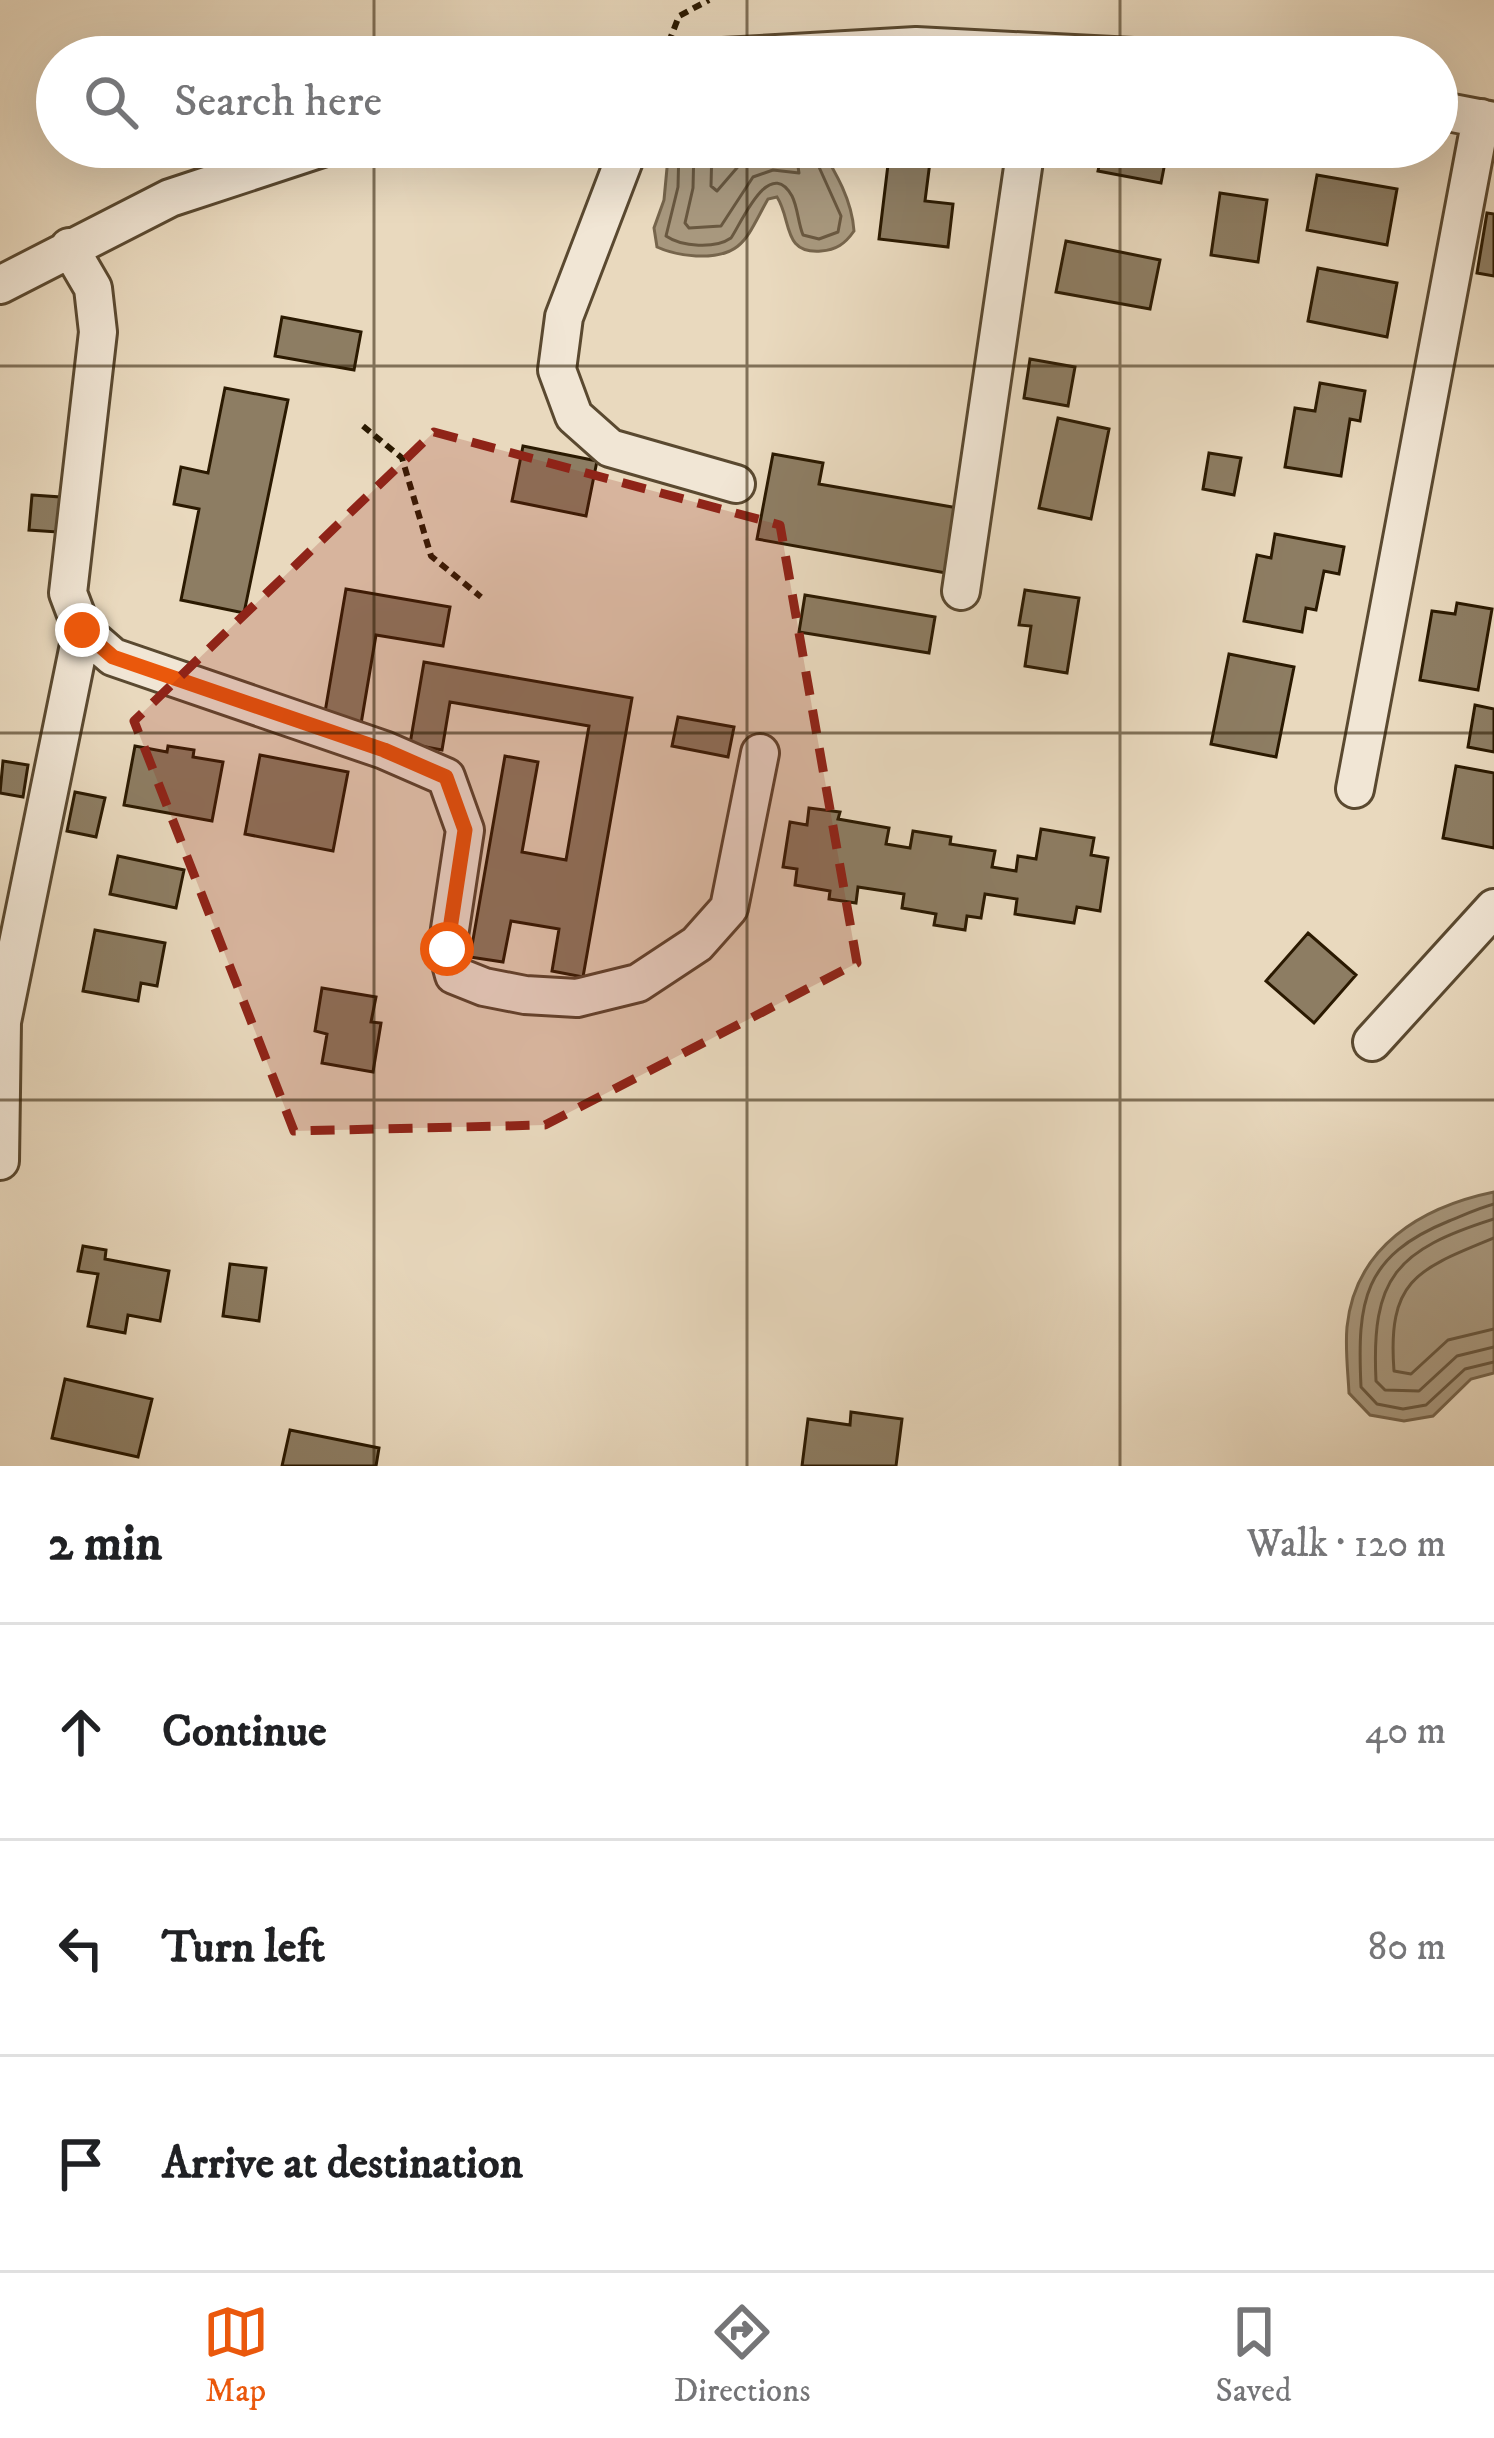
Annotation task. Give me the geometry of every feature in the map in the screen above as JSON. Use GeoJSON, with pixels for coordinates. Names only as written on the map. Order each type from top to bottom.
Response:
{"type":"FeatureCollection","features":[{"type":"Feature","properties":{"kind":"street"},"geometry":{"type":"LineString","coordinates":[[1355,789],[1488,120],[1458,114]]}},
{"type":"Feature","properties":{"kind":"street"},"geometry":{"type":"LineString","coordinates":[[0,285],[170,199],[262,168]]}},
{"type":"Feature","properties":{"kind":"street"},"geometry":{"type":"LineString","coordinates":[[620,168],[565,317],[557,370],[574,416],[610,448],[736,484]]}},
{"type":"Feature","properties":{"kind":"street"},"geometry":{"type":"LineString","coordinates":[[961,591],[1023,168]]}},
{"type":"Feature","properties":{"kind":"street"},"geometry":{"type":"LineString","coordinates":[[69,247],[93,288],[98,332],[68,593],[82,630],[113,657],[384,750],[446,777],[465,830],[447,949],[454,975],[525,995],[577,998],[638,983],[697,944],[729,908],[760,753]]}},
{"type":"Feature","properties":{"kind":"street"},"geometry":{"type":"LineString","coordinates":[[0,1161],[2,1022],[82,630]]}},
{"type":"Feature","properties":{"kind":"street"},"geometry":{"type":"LineString","coordinates":[[1372,1042],[1494,908]]}},
{"type":"Feature","properties":{"kind":"path"},"geometry":{"type":"LineString","coordinates":[[671,36],[679,16],[710,0]]}},
{"type":"Feature","properties":{"kind":"path"},"geometry":{"type":"LineString","coordinates":[[363,426],[402,458],[431,556],[481,597]]}},
{"type":"Feature","properties":{"kind":"highlighted area"},"geometry":{"type":"Polygon","coordinates":[[[434,432],[780,525],[857,963],[545,1125],[294,1131],[134,721],[434,432]]]}},
{"type":"Feature","properties":{"kind":"water"},"geometry":{"type":"Polygon","coordinates":[[[667,168],[832,168],[847,198],[854,231],[831,249],[800,247],[790,234],[777,197],[768,199],[749,234],[734,249],[691,256],[657,247],[654,228],[664,200],[667,168]]]}},
{"type":"Feature","properties":{"kind":"water"},"geometry":{"type":"Polygon","coordinates":[[[1494,1192],[1494,1373],[1471,1379],[1433,1416],[1404,1421],[1370,1415],[1349,1393],[1347,1360],[1347,1327],[1363,1274],[1396,1235],[1418,1220],[1494,1192]]]}},
{"type":"Feature","properties":{"kind":"building"},"geometry":{"type":"Polygon","coordinates":[[[888,168],[929,168],[925,201],[953,204],[948,247],[879,239],[888,168]]]}},
{"type":"Feature","properties":{"kind":"building"},"geometry":{"type":"Polygon","coordinates":[[[1099,168],[1164,168],[1161,183],[1099,168]]]}},
{"type":"Feature","properties":{"kind":"building"},"geometry":{"type":"Polygon","coordinates":[[[1317,175],[1397,189],[1387,245],[1307,230],[1317,175]]]}},
{"type":"Feature","properties":{"kind":"building"},"geometry":{"type":"Polygon","coordinates":[[[1220,193],[1267,200],[1258,262],[1211,255],[1220,193]]]}},
{"type":"Feature","properties":{"kind":"building"},"geometry":{"type":"Polygon","coordinates":[[[1487,213],[1494,214],[1494,276],[1477,273],[1487,213]]]}},
{"type":"Feature","properties":{"kind":"building"},"geometry":{"type":"Polygon","coordinates":[[[1066,241],[1160,260],[1150,309],[1056,292],[1066,241]]]}},
{"type":"Feature","properties":{"kind":"building"},"geometry":{"type":"Polygon","coordinates":[[[1318,268],[1397,283],[1387,337],[1308,321],[1318,268]]]}},
{"type":"Feature","properties":{"kind":"building"},"geometry":{"type":"Polygon","coordinates":[[[282,317],[361,332],[354,370],[275,356],[282,317]]]}},
{"type":"Feature","properties":{"kind":"building"},"geometry":{"type":"Polygon","coordinates":[[[1030,359],[1075,367],[1068,406],[1024,398],[1030,359]]]}},
{"type":"Feature","properties":{"kind":"building"},"geometry":{"type":"Polygon","coordinates":[[[1320,383],[1365,391],[1360,421],[1350,419],[1341,476],[1285,467],[1295,408],[1315,411],[1320,383]]]}},
{"type":"Feature","properties":{"kind":"building"},"geometry":{"type":"Polygon","coordinates":[[[225,388],[288,400],[244,613],[181,600],[199,509],[174,504],[181,467],[208,473],[225,388]]]}},
{"type":"Feature","properties":{"kind":"building"},"geometry":{"type":"Polygon","coordinates":[[[1058,418],[1109,429],[1091,519],[1039,508],[1058,418]]]}},
{"type":"Feature","properties":{"kind":"building"},"geometry":{"type":"Polygon","coordinates":[[[523,446],[597,461],[586,516],[512,501],[523,446]]]}},
{"type":"Feature","properties":{"kind":"building"},"geometry":{"type":"Polygon","coordinates":[[[1209,453],[1241,458],[1234,495],[1203,489],[1209,453]]]}},
{"type":"Feature","properties":{"kind":"building"},"geometry":{"type":"Polygon","coordinates":[[[773,454],[823,463],[819,484],[958,508],[946,573],[757,539],[773,454]]]}},
{"type":"Feature","properties":{"kind":"building"},"geometry":{"type":"Polygon","coordinates":[[[32,495],[60,497],[57,532],[29,530],[32,495]]]}},
{"type":"Feature","properties":{"kind":"building"},"geometry":{"type":"Polygon","coordinates":[[[1275,534],[1344,547],[1339,574],[1324,571],[1316,610],[1306,608],[1302,632],[1244,621],[1257,555],[1271,558],[1275,534]]]}},
{"type":"Feature","properties":{"kind":"building"},"geometry":{"type":"Polygon","coordinates":[[[346,589],[450,607],[443,646],[376,635],[361,724],[324,718],[346,589]]]}},
{"type":"Feature","properties":{"kind":"building"},"geometry":{"type":"Polygon","coordinates":[[[1025,590],[1079,598],[1067,673],[1025,666],[1031,626],[1019,625],[1025,590]]]}},
{"type":"Feature","properties":{"kind":"building"},"geometry":{"type":"Polygon","coordinates":[[[805,595],[935,617],[929,653],[799,632],[805,595]]]}},
{"type":"Feature","properties":{"kind":"building"},"geometry":{"type":"Polygon","coordinates":[[[1457,603],[1492,609],[1478,690],[1420,680],[1432,611],[1455,614],[1457,603]]]}},
{"type":"Feature","properties":{"kind":"building"},"geometry":{"type":"Polygon","coordinates":[[[1229,654],[1294,667],[1276,757],[1211,744],[1229,654]]]}},
{"type":"Feature","properties":{"kind":"building"},"geometry":{"type":"Polygon","coordinates":[[[424,662],[632,698],[583,977],[552,971],[559,929],[511,921],[503,962],[470,957],[505,756],[538,762],[522,852],[566,860],[589,726],[450,702],[442,750],[410,744],[424,662]]]}},
{"type":"Feature","properties":{"kind":"building"},"geometry":{"type":"Polygon","coordinates":[[[1475,705],[1494,709],[1494,752],[1468,747],[1475,705]]]}},
{"type":"Feature","properties":{"kind":"building"},"geometry":{"type":"Polygon","coordinates":[[[678,717],[734,727],[728,757],[672,746],[678,717]]]}},
{"type":"Feature","properties":{"kind":"building"},"geometry":{"type":"Polygon","coordinates":[[[135,746],[167,752],[168,746],[194,750],[193,757],[223,762],[212,821],[124,805],[135,746]]]}},
{"type":"Feature","properties":{"kind":"building"},"geometry":{"type":"Polygon","coordinates":[[[260,755],[348,772],[333,851],[245,834],[260,755]]]}},
{"type":"Feature","properties":{"kind":"building"},"geometry":{"type":"Polygon","coordinates":[[[3,761],[28,765],[23,797],[0,793],[3,761]]]}},
{"type":"Feature","properties":{"kind":"building"},"geometry":{"type":"Polygon","coordinates":[[[1456,766],[1494,773],[1494,848],[1443,838],[1456,766]]]}},
{"type":"Feature","properties":{"kind":"building"},"geometry":{"type":"Polygon","coordinates":[[[75,792],[105,798],[96,837],[67,831],[75,792]]]}},
{"type":"Feature","properties":{"kind":"building"},"geometry":{"type":"Polygon","coordinates":[[[809,808],[840,812],[838,819],[889,828],[886,844],[910,848],[913,831],[951,837],[950,844],[995,851],[992,867],[1016,871],[1018,856],[1036,859],[1041,829],[1094,838],[1091,855],[1108,858],[1100,911],[1077,907],[1074,923],[1015,914],[1017,899],[985,894],[981,918],[967,916],[965,930],[934,925],[936,914],[902,908],[904,894],[858,887],[856,903],[829,899],[830,891],[795,885],[797,869],[783,867],[790,822],[807,825],[809,808]]]}},
{"type":"Feature","properties":{"kind":"building"},"geometry":{"type":"Polygon","coordinates":[[[118,856],[184,870],[176,908],[110,894],[118,856]]]}},
{"type":"Feature","properties":{"kind":"building"},"geometry":{"type":"Polygon","coordinates":[[[95,930],[165,943],[157,986],[141,983],[138,1001],[83,991],[95,930]]]}},
{"type":"Feature","properties":{"kind":"building"},"geometry":{"type":"Polygon","coordinates":[[[1308,933],[1356,975],[1314,1023],[1266,981],[1308,933]]]}},
{"type":"Feature","properties":{"kind":"building"},"geometry":{"type":"Polygon","coordinates":[[[322,988],[376,997],[371,1022],[381,1023],[373,1072],[322,1063],[327,1034],[315,1031],[322,988]]]}},
{"type":"Feature","properties":{"kind":"building"},"geometry":{"type":"Polygon","coordinates":[[[83,1246],[106,1250],[105,1259],[169,1271],[160,1321],[128,1315],[125,1333],[88,1326],[98,1274],[78,1271],[83,1246]]]}},
{"type":"Feature","properties":{"kind":"building"},"geometry":{"type":"Polygon","coordinates":[[[230,1264],[266,1268],[259,1321],[223,1316],[230,1264]]]}},
{"type":"Feature","properties":{"kind":"building"},"geometry":{"type":"Polygon","coordinates":[[[65,1379],[152,1399],[138,1457],[52,1438],[65,1379]]]}},
{"type":"Feature","properties":{"kind":"building"},"geometry":{"type":"Polygon","coordinates":[[[851,1412],[902,1419],[896,1466],[802,1466],[808,1419],[850,1425],[851,1412]]]}},
{"type":"Feature","properties":{"kind":"building"},"geometry":{"type":"Polygon","coordinates":[[[290,1430],[379,1448],[376,1466],[282,1466],[290,1430]]]}},
{"type":"Feature","properties":{"kind":"route"},"geometry":{"type":"LineString","coordinates":[[82,630],[113,657],[384,750],[446,777],[465,830],[447,949]]}}]}
